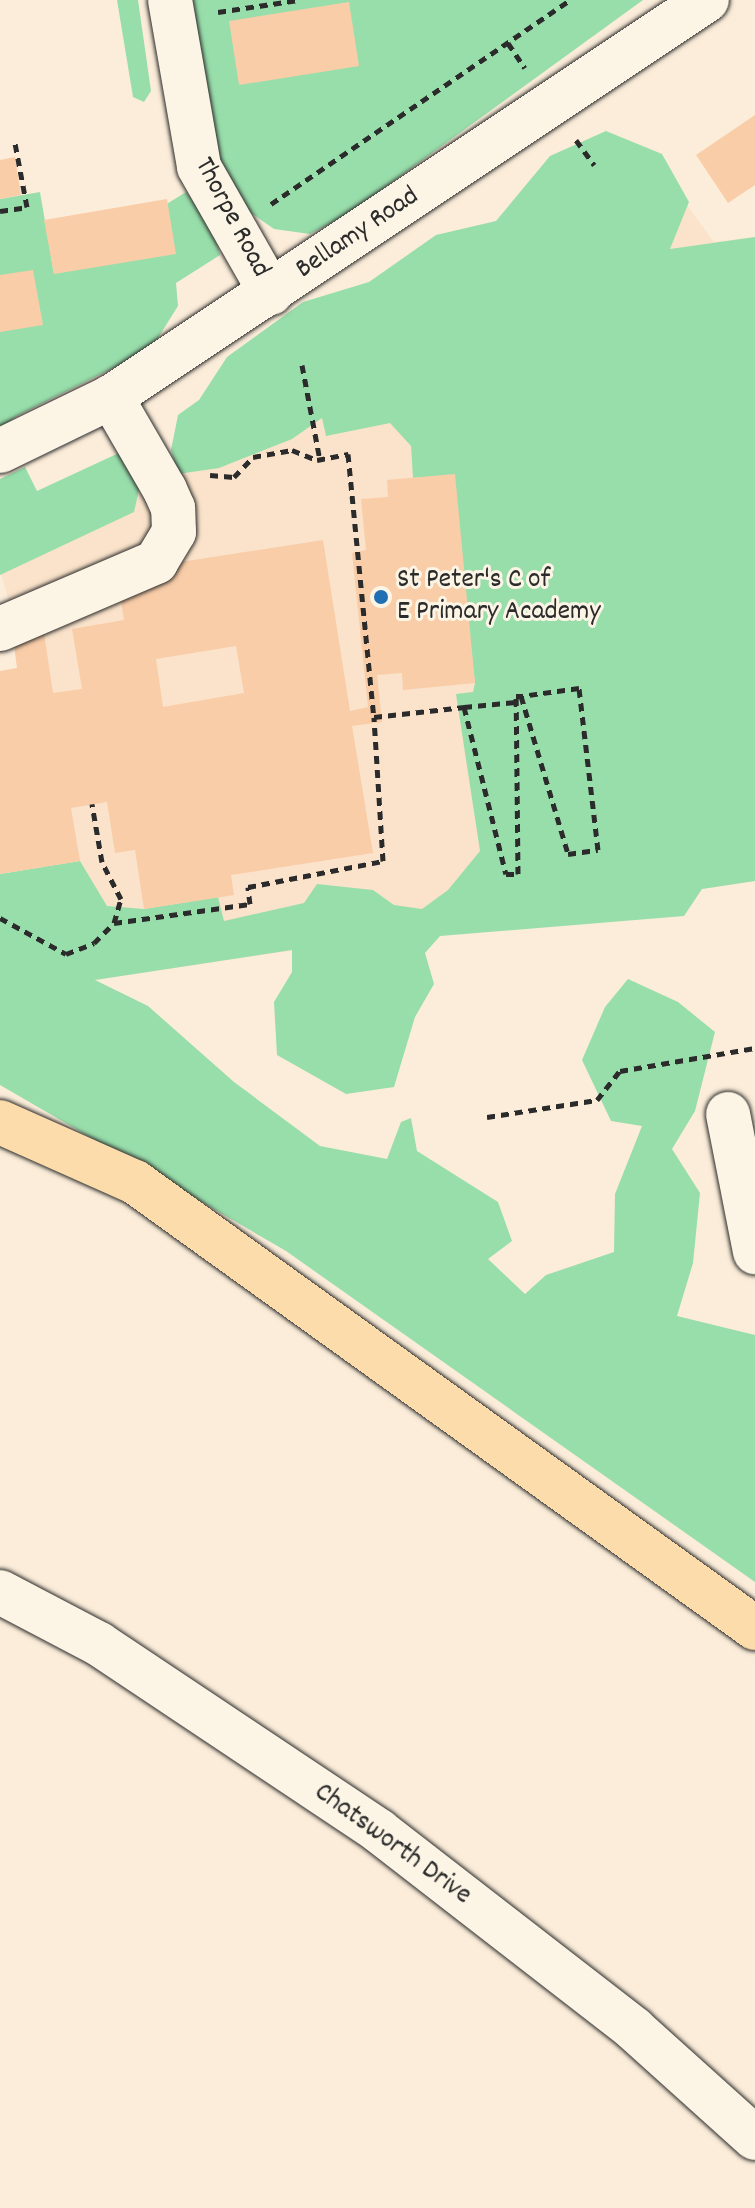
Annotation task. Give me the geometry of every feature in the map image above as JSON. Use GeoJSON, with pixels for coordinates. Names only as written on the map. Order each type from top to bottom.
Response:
{"type":"FeatureCollection","features":[{"type":"Feature","properties":{"kind":"main road"},"geometry":{"type":"LineString","coordinates":[[0,1122],[135,1182],[755,1628]]}},
{"type":"Feature","properties":{"kind":"street","name":"Bellamy Road"},"geometry":{"type":"LineString","coordinates":[[0,451],[111,397],[707,0]]}},
{"type":"Feature","properties":{"kind":"street","name":"Thorpe Road"},"geometry":{"type":"LineString","coordinates":[[171,10],[199,167],[271,293]]}},
{"type":"Feature","properties":{"kind":"street"},"geometry":{"type":"LineString","coordinates":[[0,629],[156,562],[174,532],[173,508],[165,490],[111,397]]}},
{"type":"Feature","properties":{"kind":"street"},"geometry":{"type":"LineString","coordinates":[[728,1114],[755,1252]]}},
{"type":"Feature","properties":{"kind":"street","name":"Chatsworth Drive"},"geometry":{"type":"LineString","coordinates":[[0,1592],[99,1644],[379,1831],[634,2029],[755,2138]]}},
{"type":"Feature","properties":{"kind":"path"},"geometry":{"type":"LineString","coordinates":[[171,10],[298,0]]}},
{"type":"Feature","properties":{"kind":"path"},"geometry":{"type":"LineString","coordinates":[[267,207],[570,0]]}},
{"type":"Feature","properties":{"kind":"path"},"geometry":{"type":"LineString","coordinates":[[508,43],[530,75]]}},
{"type":"Feature","properties":{"kind":"path"},"geometry":{"type":"LineString","coordinates":[[574,137],[594,165]]}},
{"type":"Feature","properties":{"kind":"path"},"geometry":{"type":"LineString","coordinates":[[0,211],[27,207],[15,143]]}},
{"type":"Feature","properties":{"kind":"path"},"geometry":{"type":"LineString","coordinates":[[302,365],[320,460]]}},
{"type":"Feature","properties":{"kind":"path"},"geometry":{"type":"LineString","coordinates":[[114,923],[250,904],[248,887],[383,861],[374,717],[348,454],[320,460],[292,450],[253,457],[234,477],[195,474],[165,490]]}},
{"type":"Feature","properties":{"kind":"path"},"geometry":{"type":"LineString","coordinates":[[374,717],[464,707],[579,688],[598,850],[568,854],[519,699]]}},
{"type":"Feature","properties":{"kind":"path"},"geometry":{"type":"LineString","coordinates":[[464,707],[506,874],[518,874],[519,699]]}},
{"type":"Feature","properties":{"kind":"path"},"geometry":{"type":"LineString","coordinates":[[0,918],[66,954],[94,943],[114,923],[121,899],[102,862],[92,804]]}},
{"type":"Feature","properties":{"kind":"path"},"geometry":{"type":"LineString","coordinates":[[487,1117],[597,1100],[620,1071],[755,1048]]}},
{"type":"Feature","properties":{"kind":"shaded area","name":"St Peter's C of E Primary Academy"},"geometry":{"type":"Polygon","coordinates":[[[655,162],[714,242],[755,237],[755,881],[55,986],[0,806],[41,800],[19,637],[0,570],[0,543],[336,384],[655,162]]]}},
{"type":"Feature","properties":{"kind":"green space"},"geometry":{"type":"Polygon","coordinates":[[[117,0],[138,0],[151,91],[144,102],[133,97],[117,0]]]}},
{"type":"Feature","properties":{"kind":"green space"},"geometry":{"type":"Polygon","coordinates":[[[193,0],[643,0],[348,214],[310,234],[274,229],[241,206],[215,153],[193,0]]]}},
{"type":"Feature","properties":{"kind":"green space"},"geometry":{"type":"Polygon","coordinates":[[[606,131],[662,154],[689,202],[670,249],[755,237],[755,881],[702,889],[684,916],[440,936],[425,953],[434,984],[415,1017],[394,1087],[346,1094],[277,1055],[274,1002],[292,972],[292,950],[95,980],[148,1006],[234,1082],[320,1146],[387,1159],[401,1122],[411,1118],[417,1151],[498,1202],[512,1241],[488,1259],[525,1294],[546,1275],[614,1252],[615,1194],[642,1126],[611,1121],[582,1060],[605,1007],[628,979],[678,1002],[715,1032],[695,1111],[672,1149],[700,1193],[693,1263],[677,1316],[755,1335],[755,1582],[286,1251],[0,1085],[0,874],[80,861],[107,906],[144,909],[218,897],[224,921],[304,903],[317,884],[373,890],[394,905],[422,909],[448,890],[480,851],[456,694],[473,692],[475,683],[451,475],[413,478],[411,446],[390,423],[326,436],[322,418],[292,439],[219,468],[178,474],[171,450],[178,415],[199,400],[227,357],[303,302],[369,282],[436,235],[496,221],[550,156],[606,131]]]}},
{"type":"Feature","properties":{"kind":"green space"},"geometry":{"type":"Polygon","coordinates":[[[40,192],[54,274],[186,192],[212,227],[220,255],[176,283],[178,306],[151,349],[15,417],[0,431],[0,199],[40,192]]]}},
{"type":"Feature","properties":{"kind":"green space"},"geometry":{"type":"Polygon","coordinates":[[[121,452],[144,468],[134,512],[0,575],[0,479],[25,467],[37,491],[121,452]]]}},
{"type":"Feature","properties":{"kind":"building"},"geometry":{"type":"Polygon","coordinates":[[[349,2],[359,66],[239,85],[229,21],[349,2]]]}},
{"type":"Feature","properties":{"kind":"building"},"geometry":{"type":"Polygon","coordinates":[[[755,115],[755,185],[728,203],[696,155],[755,115]]]}},
{"type":"Feature","properties":{"kind":"building"},"geometry":{"type":"Polygon","coordinates":[[[15,157],[21,195],[0,199],[0,160],[15,157]]]}},
{"type":"Feature","properties":{"kind":"building"},"geometry":{"type":"Polygon","coordinates":[[[167,199],[176,254],[54,274],[44,220],[167,199]]]}},
{"type":"Feature","properties":{"kind":"building"},"geometry":{"type":"Polygon","coordinates":[[[33,270],[43,325],[0,332],[0,275],[33,270]]]}},
{"type":"Feature","properties":{"kind":"building"},"geometry":{"type":"Polygon","coordinates":[[[455,474],[475,683],[403,690],[402,673],[377,675],[382,722],[352,726],[373,853],[231,875],[234,895],[144,909],[135,850],[115,853],[107,802],[71,808],[80,861],[0,874],[0,671],[17,668],[13,638],[44,633],[53,693],[82,689],[72,629],[124,620],[118,582],[168,564],[323,540],[350,711],[368,707],[352,553],[366,550],[361,499],[388,497],[387,480],[455,474]],[[236,646],[156,659],[163,707],[244,693],[236,646]]]}},
{"type":"Feature","properties":{"kind":"place","name":"St Peter's C of E Primary Academy"},"geometry":{"type":"Point","coordinates":[381,597]}}]}
